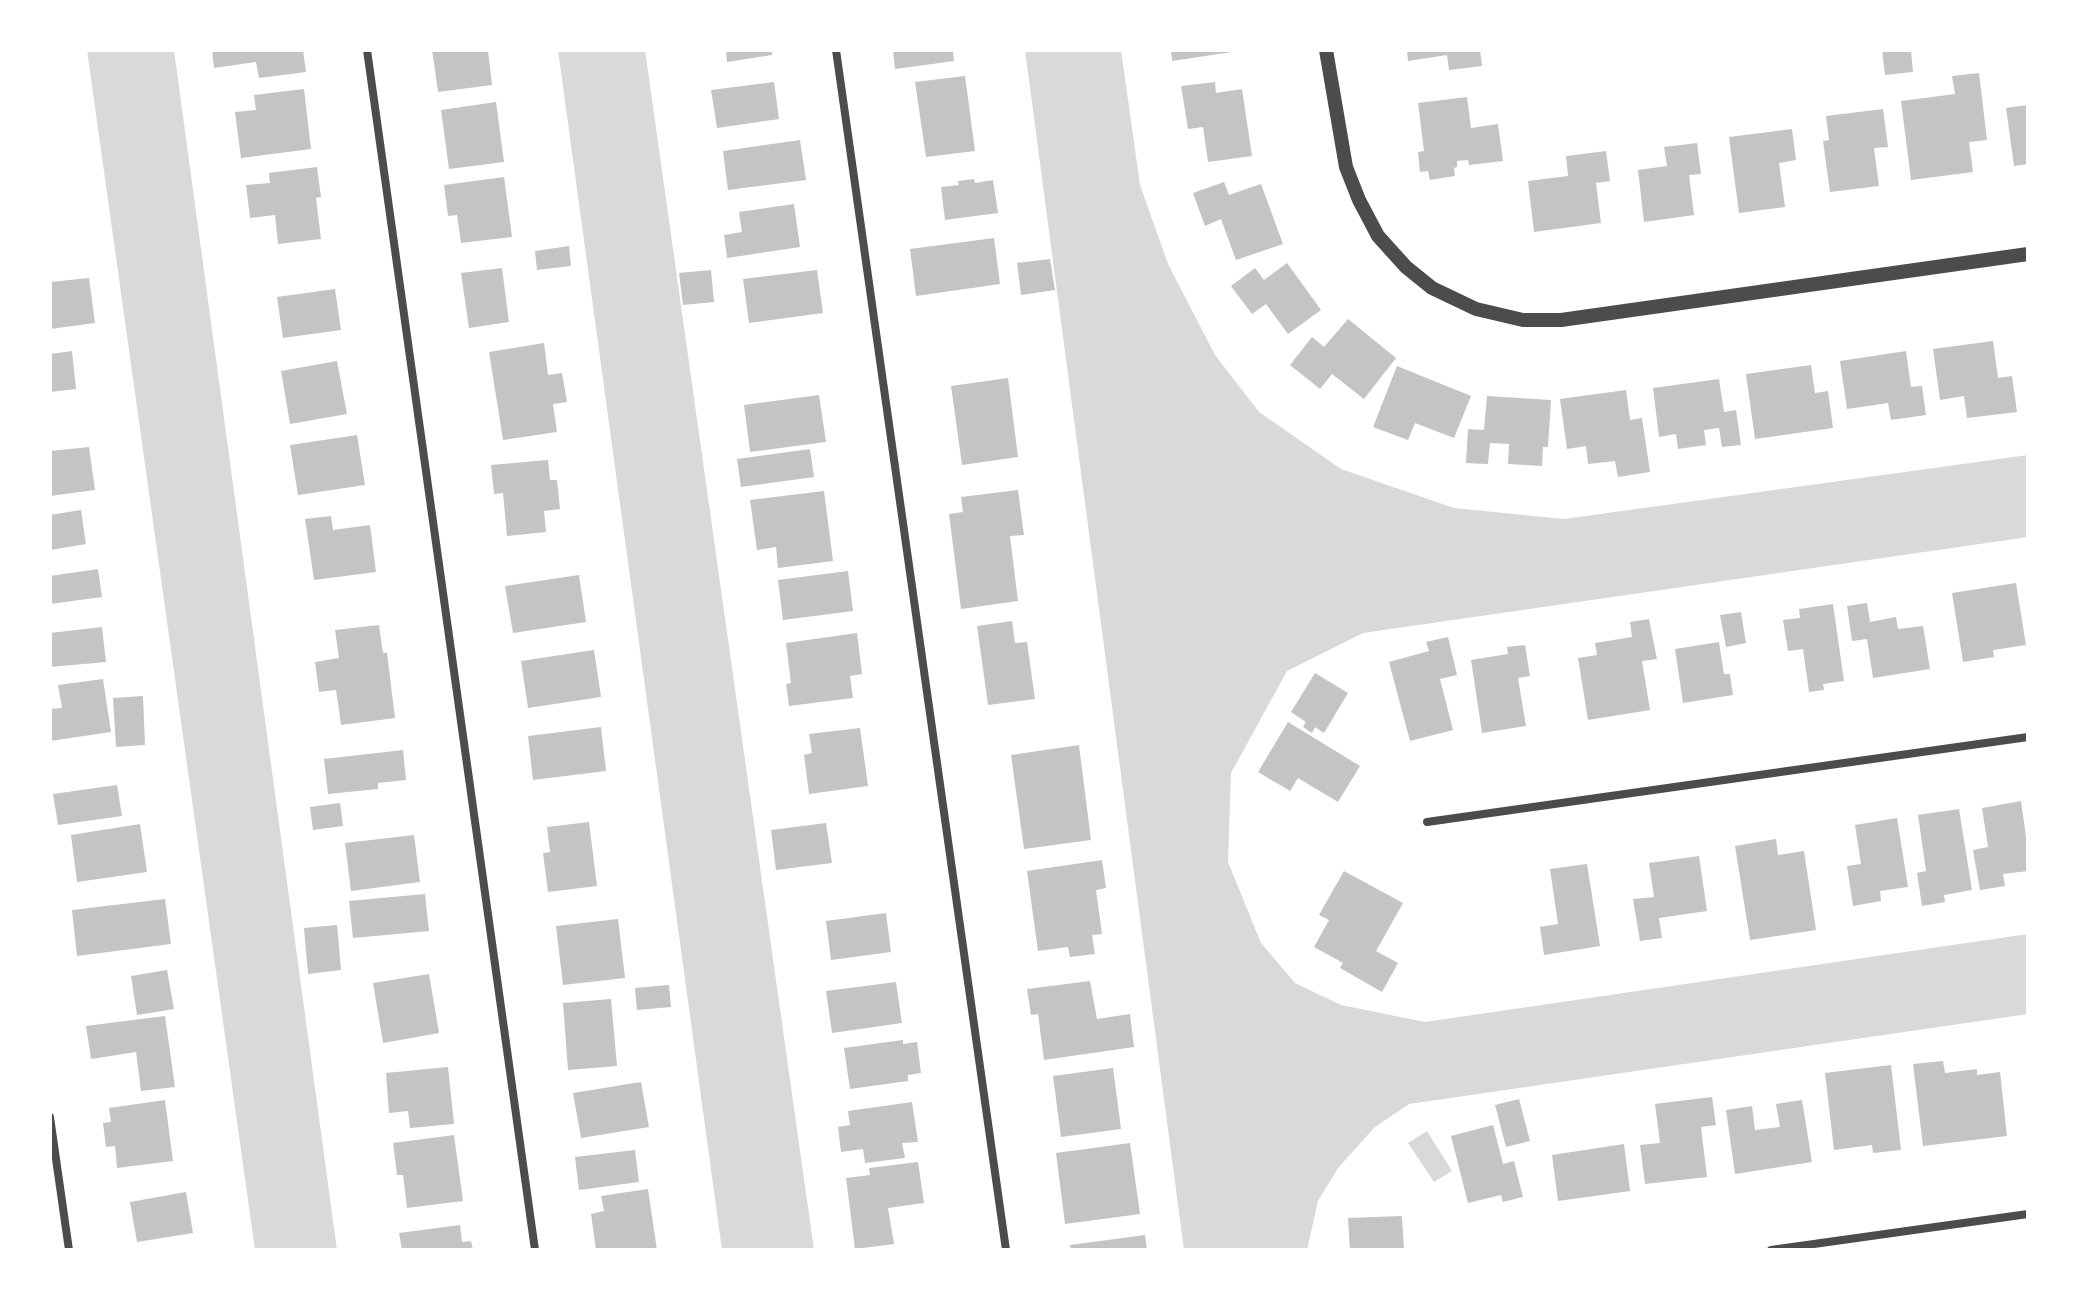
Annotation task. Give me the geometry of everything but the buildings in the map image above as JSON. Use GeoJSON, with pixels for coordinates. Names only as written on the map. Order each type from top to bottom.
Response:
{"type":"FeatureCollection","features":[{"type":"Feature","properties":{"kind":"street"},"geometry":{"type":"LineString","coordinates":[[367,50],[535,1250]]}},
{"type":"Feature","properties":{"kind":"street"},"geometry":{"type":"LineString","coordinates":[[836,50],[1006,1250]]}},
{"type":"Feature","properties":{"kind":"street"},"geometry":{"type":"LineString","coordinates":[[1326,50],[1346,167],[1378,236],[1406,267],[1432,288],[1476,309],[1523,320],[1561,320],[2028,254]]}},
{"type":"Feature","properties":{"kind":"street"},"geometry":{"type":"LineString","coordinates":[[1427,822],[2028,737]]}},
{"type":"Feature","properties":{"kind":"street"},"geometry":{"type":"LineString","coordinates":[[50,1117],[69,1250]]}},
{"type":"Feature","properties":{"kind":"street"},"geometry":{"type":"LineString","coordinates":[[1771,1250],[2028,1214]]}},
{"type":"Feature","properties":{"kind":"shaded area"},"geometry":{"type":"Polygon","coordinates":[[[87,50],[174,50],[337,1250],[255,1250],[87,50]]]}},
{"type":"Feature","properties":{"kind":"shaded area"},"geometry":{"type":"Polygon","coordinates":[[[558,50],[645,50],[814,1250],[722,1250],[558,50]]]}},
{"type":"Feature","properties":{"kind":"shaded area"},"geometry":{"type":"Polygon","coordinates":[[[1025,50],[1121,50],[1140,185],[1168,264],[1215,355],[1259,412],[1341,469],[1454,508],[1564,519],[2028,455],[2028,537],[1363,633],[1287,671],[1231,773],[1228,862],[1261,943],[1295,983],[1341,1005],[1425,1022],[2028,934],[2028,1014],[1409,1104],[1375,1127],[1338,1168],[1318,1201],[1307,1250],[1184,1250],[1025,50]]]}},
{"type":"Feature","properties":{"kind":"shaded area"},"geometry":{"type":"Polygon","coordinates":[[[1427,1131],[1452,1171],[1434,1182],[1408,1143],[1427,1131]]]}}]}
